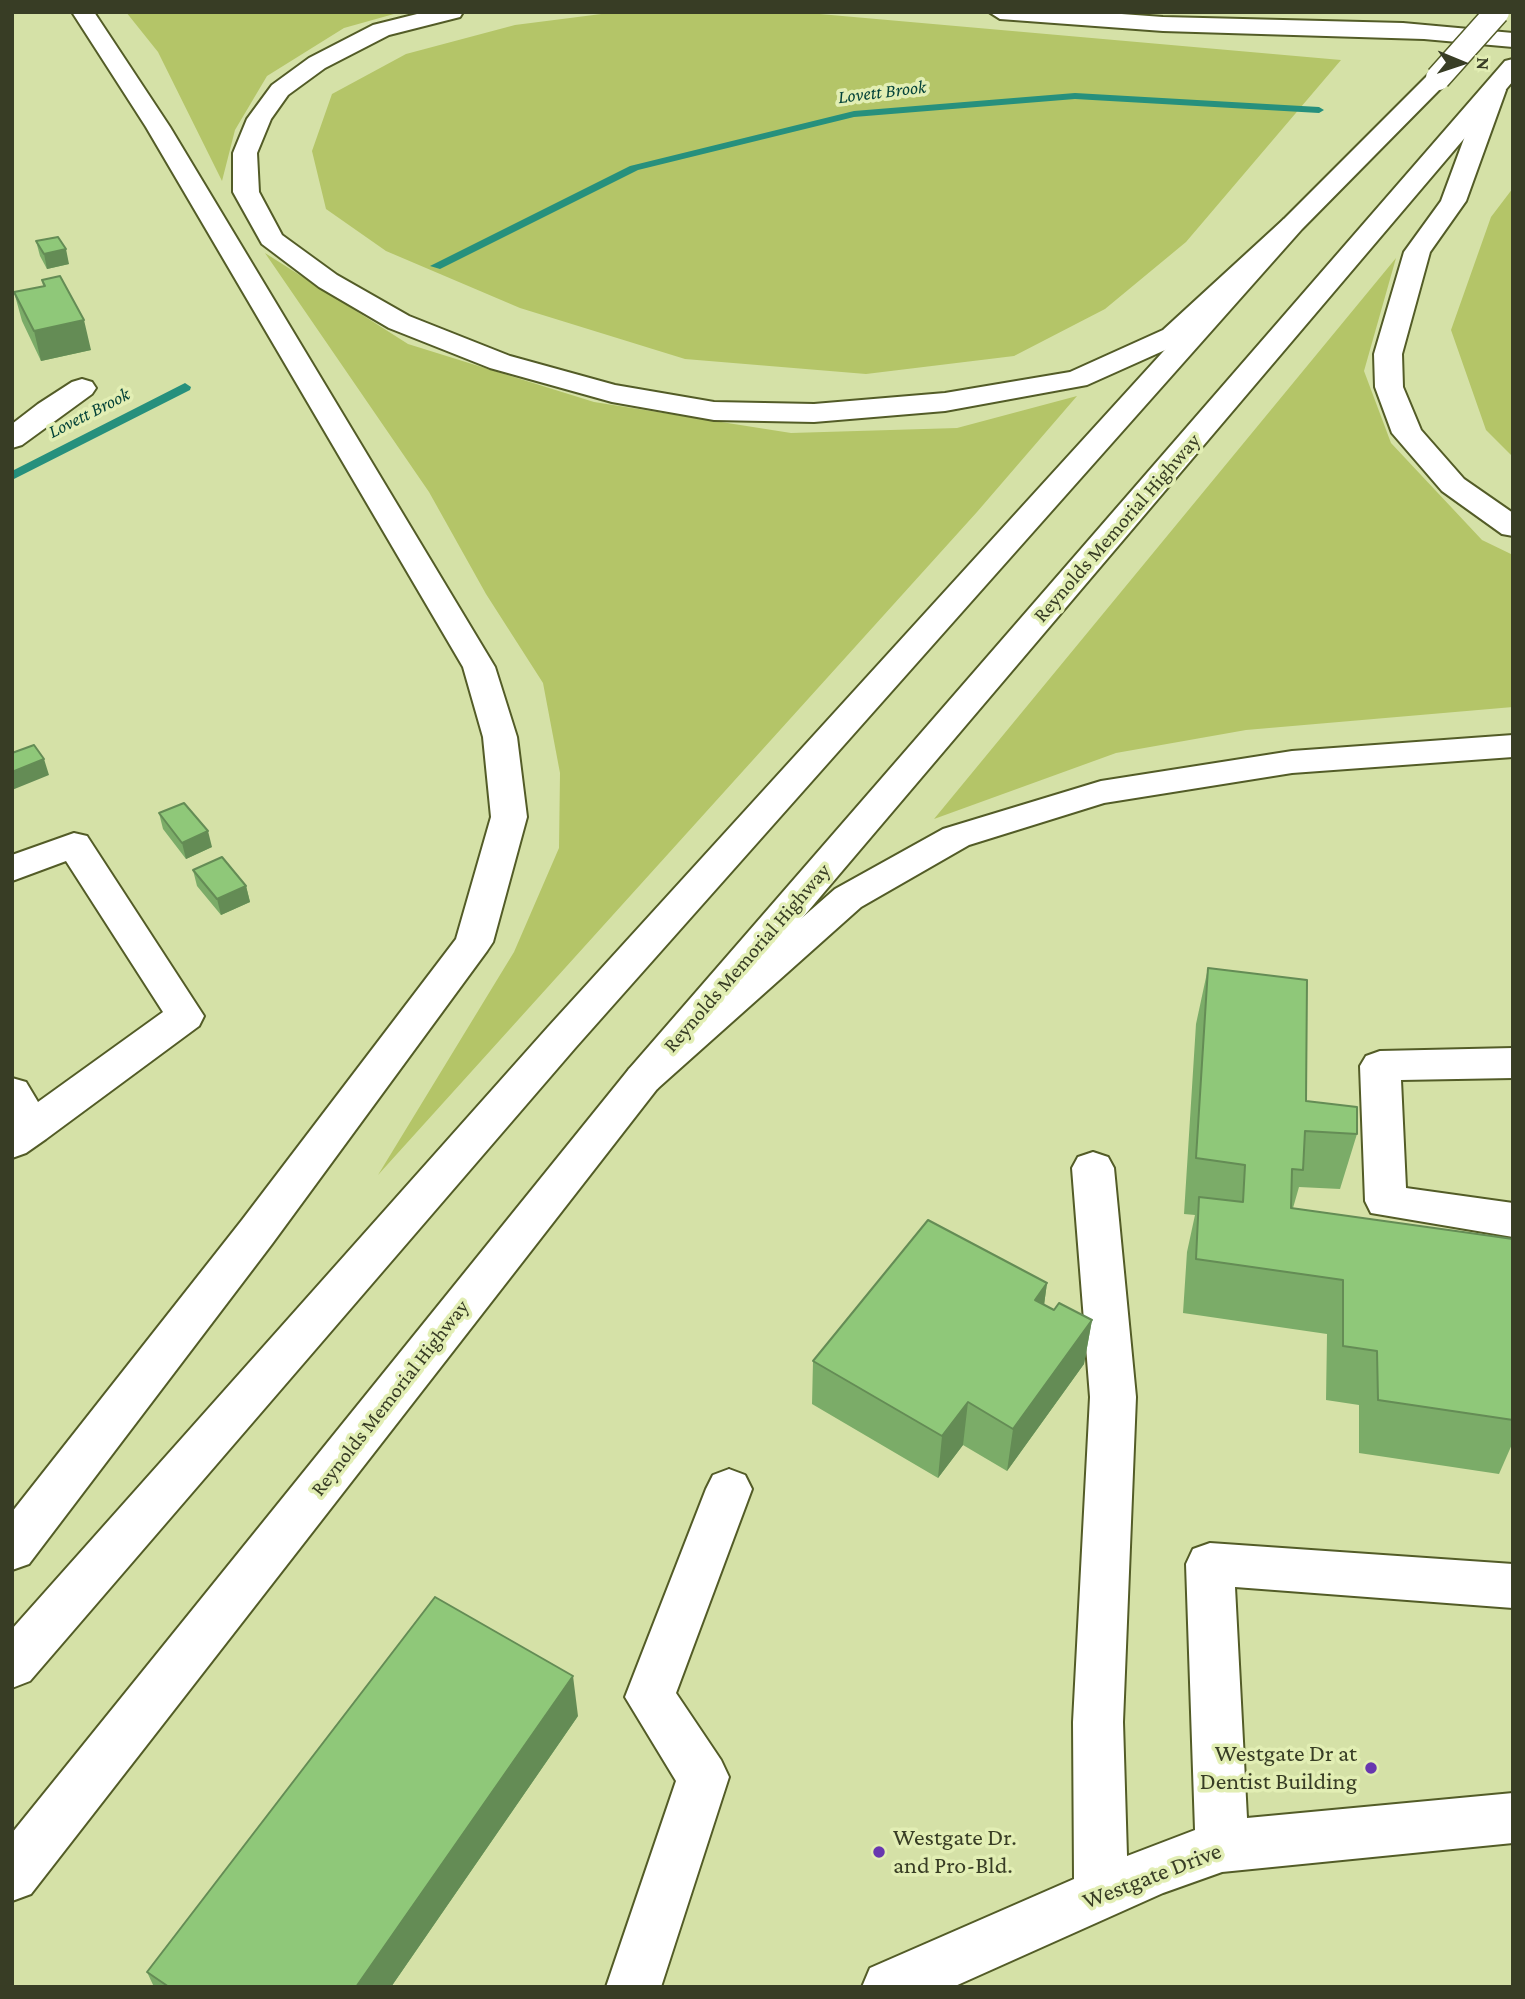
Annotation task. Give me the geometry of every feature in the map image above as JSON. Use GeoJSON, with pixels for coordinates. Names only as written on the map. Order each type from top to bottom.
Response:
{"type":"FeatureCollection","features":[{"type":"Feature","properties":{"kind":"main road"},"geometry":{"type":"LineString","coordinates":[[12,1549],[265,1221],[474,942],[509,817],[500,737],[478,667],[158,127],[83,12]]}},
{"type":"Feature","properties":{"kind":"main road"},"geometry":{"type":"LineString","coordinates":[[452,12],[381,30],[317,63],[280,90],[259,119],[245,153],[246,192],[271,239],[328,281],[399,322],[500,362],[612,393],[714,411],[814,413],[944,402],[1077,379],[1173,336],[1293,224],[1438,78],[1497,12]]}},
{"type":"Feature","properties":{"kind":"main road"},"geometry":{"type":"LineString","coordinates":[[1000,12],[1163,24],[1428,32]]}},
{"type":"Feature","properties":{"kind":"main road"},"geometry":{"type":"LineString","coordinates":[[1229,12],[1513,40]]}},
{"type":"Feature","properties":{"kind":"main road"},"geometry":{"type":"LineString","coordinates":[[1503,78],[1453,201],[1417,252],[1388,354],[1388,387],[1407,433],[1453,485],[1513,527]]}},
{"type":"Feature","properties":{"kind":"main road","name":"Reynolds Memorial Highway"},"geometry":{"type":"LineString","coordinates":[[12,1875],[643,1079],[1503,78]]}},
{"type":"Feature","properties":{"kind":"main road"},"geometry":{"type":"LineString","coordinates":[[12,1665],[562,1037],[1293,224]]}},
{"type":"Feature","properties":{"kind":"main road"},"geometry":{"type":"LineString","coordinates":[[12,439],[48,410],[82,388]]}},
{"type":"Feature","properties":{"kind":"main road"},"geometry":{"type":"LineString","coordinates":[[643,1079],[848,898],[956,837],[1115,790],[1292,762],[1513,746]]}},
{"type":"Feature","properties":{"kind":"main road"},"geometry":{"type":"LineString","coordinates":[[12,869],[74,845],[185,1016],[22,1135],[12,1094]]}},
{"type":"Feature","properties":{"kind":"main road"},"geometry":{"type":"LineString","coordinates":[[1513,1063],[1380,1066],[1386,1201],[1513,1220]]}},
{"type":"Feature","properties":{"kind":"main road"},"geometry":{"type":"LineString","coordinates":[[1093,1168],[1112,1397],[1098,1722],[1101,1894]]}},
{"type":"Feature","properties":{"kind":"main road"},"geometry":{"type":"LineString","coordinates":[[633,1987],[703,1777],[650,1697],[729,1489]]}},
{"type":"Feature","properties":{"kind":"main road"},"geometry":{"type":"LineString","coordinates":[[1222,1846],[1210,1564],[1513,1586]]}},
{"type":"Feature","properties":{"kind":"main road","name":"Westgate Drive"},"geometry":{"type":"LineString","coordinates":[[890,1987],[1101,1894],[1222,1846],[1488,1818],[1513,1818]]}},
{"type":"Feature","properties":{"kind":"green space"},"geometry":{"type":"Polygon","coordinates":[[[126,12],[401,12],[344,28],[267,76],[235,130],[222,181],[158,52],[126,12]]]}},
{"type":"Feature","properties":{"kind":"green space"},"geometry":{"type":"Polygon","coordinates":[[[617,12],[797,12],[1341,60],[1186,242],[1105,309],[1014,356],[866,374],[685,359],[520,308],[386,251],[326,209],[312,151],[332,94],[406,54],[515,25],[617,12]]]}},
{"type":"Feature","properties":{"kind":"green space"},"geometry":{"type":"Polygon","coordinates":[[[1513,188],[1513,457],[1486,430],[1451,330],[1491,217],[1513,188]]]}},
{"type":"Feature","properties":{"kind":"green space"},"geometry":{"type":"Polygon","coordinates":[[[265,253],[408,344],[594,402],[791,433],[957,428],[1077,396],[977,512],[378,1175],[514,952],[559,848],[560,773],[543,683],[486,594],[429,492],[265,253]]]}},
{"type":"Feature","properties":{"kind":"green space"},"geometry":{"type":"Polygon","coordinates":[[[1396,258],[1364,371],[1391,443],[1482,540],[1513,555],[1513,707],[1246,730],[1116,753],[934,819],[1396,258]]]}},
{"type":"Feature","properties":{"kind":"building"},"geometry":{"type":"Polygon","coordinates":[[[58,237],[66,249],[44,254],[36,241],[58,237]]]}},
{"type":"Feature","properties":{"kind":"building"},"geometry":{"type":"Polygon","coordinates":[[[60,276],[84,320],[34,331],[14,292],[45,286],[42,280],[60,276]]]}},
{"type":"Feature","properties":{"kind":"building"},"geometry":{"type":"Polygon","coordinates":[[[34,745],[44,759],[12,772],[12,753],[34,745]]]}},
{"type":"Feature","properties":{"kind":"building"},"geometry":{"type":"Polygon","coordinates":[[[184,803],[208,831],[182,843],[159,813],[184,803]]]}},
{"type":"Feature","properties":{"kind":"building"},"geometry":{"type":"Polygon","coordinates":[[[222,857],[246,886],[217,899],[193,870],[222,857]]]}},
{"type":"Feature","properties":{"kind":"building"},"geometry":{"type":"Polygon","coordinates":[[[1208,968],[1307,980],[1306,1101],[1357,1107],[1357,1134],[1305,1131],[1303,1170],[1292,1169],[1291,1208],[1513,1239],[1513,1420],[1378,1400],[1377,1351],[1343,1346],[1343,1280],[1196,1259],[1199,1197],[1243,1202],[1245,1165],[1196,1158],[1208,968]]]}},
{"type":"Feature","properties":{"kind":"building"},"geometry":{"type":"Polygon","coordinates":[[[928,1220],[1047,1283],[1035,1300],[1054,1310],[1059,1303],[1092,1320],[1013,1429],[968,1402],[942,1436],[813,1361],[928,1220]]]}},
{"type":"Feature","properties":{"kind":"building"},"geometry":{"type":"Polygon","coordinates":[[[435,1597],[573,1676],[356,1987],[169,1987],[147,1972],[435,1597]]]}},
{"type":"Feature","properties":{"kind":"waterway","name":"Lovett Brook"},"geometry":{"type":"LineString","coordinates":[[436,266],[634,168],[854,114],[1075,96],[1319,110]]}},
{"type":"Feature","properties":{"kind":"waterway","name":"Lovett Brook"},"geometry":{"type":"LineString","coordinates":[[12,476],[185,387]]}},
{"type":"Feature","properties":{"kind":"place","name":"Westgate Dr at Dentist Building"},"geometry":{"type":"Point","coordinates":[1371,1768]}},
{"type":"Feature","properties":{"kind":"place","name":"Westgate Dr. and Pro-Bld."},"geometry":{"type":"Point","coordinates":[879,1852]}}]}
